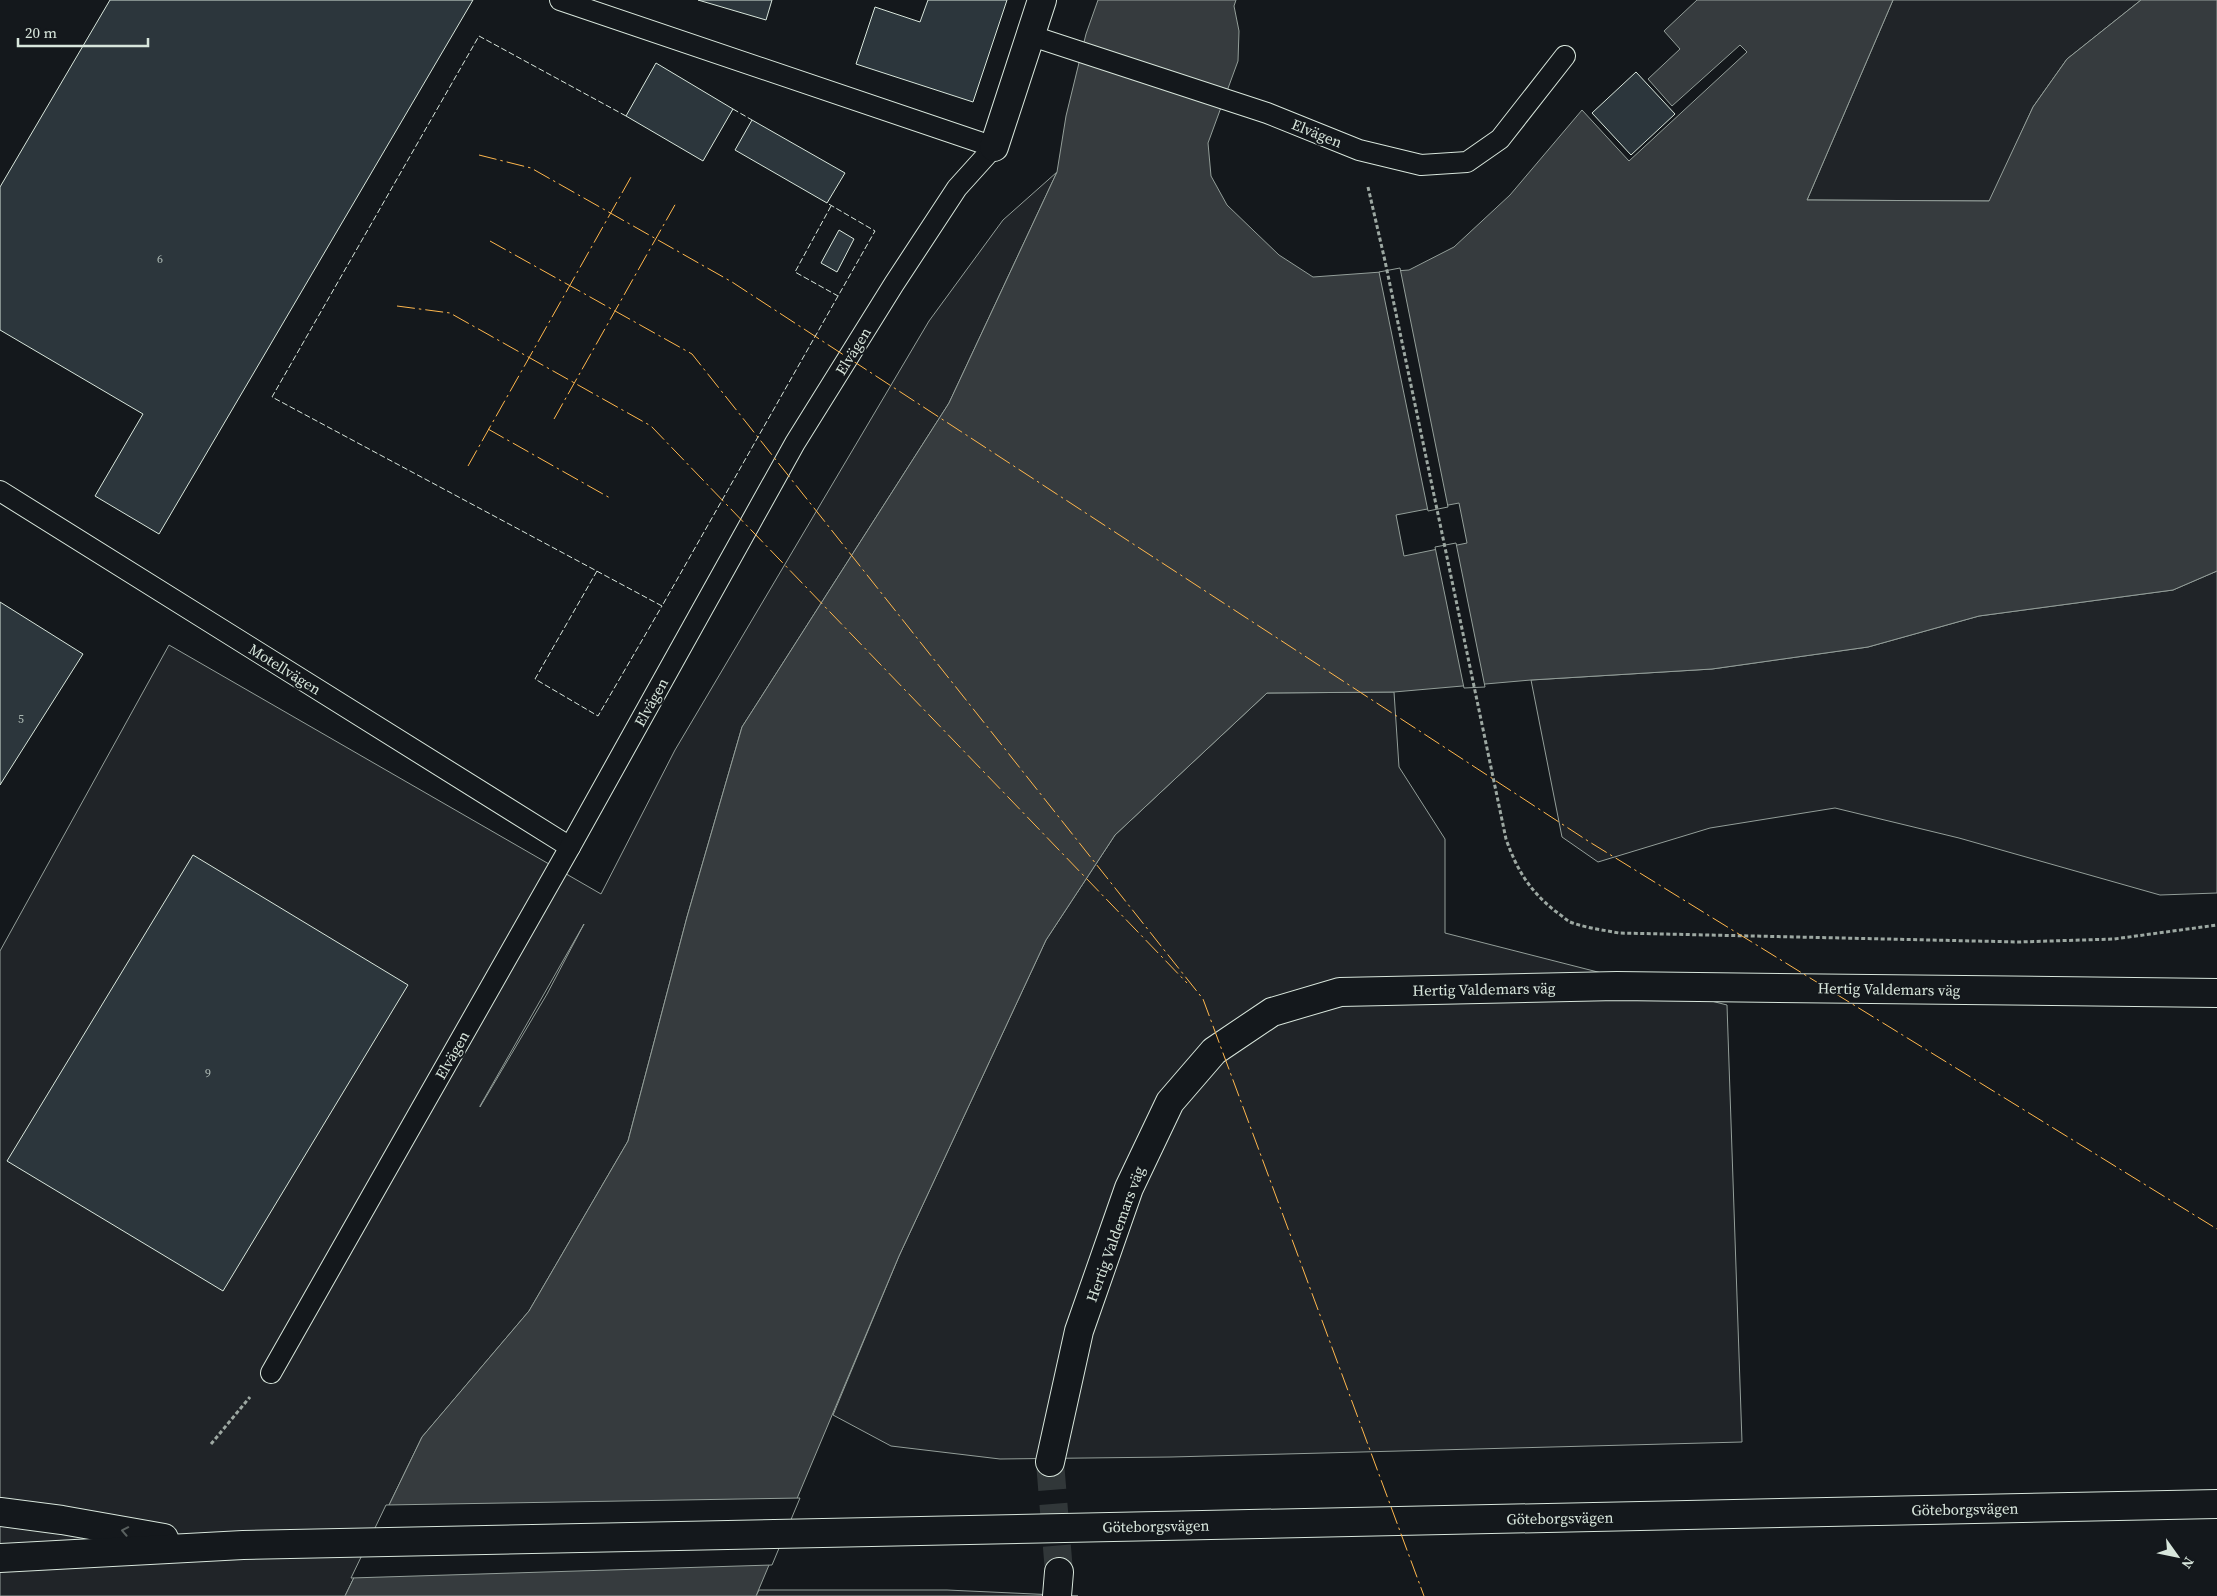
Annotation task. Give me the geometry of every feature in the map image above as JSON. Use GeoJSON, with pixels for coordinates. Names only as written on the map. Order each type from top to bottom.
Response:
{"type":"FeatureCollection","features":[{"type":"Feature","properties":{"kind":"main road","name":"Elvägen"},"geometry":{"type":"LineString","coordinates":[[994,147],[1032,36],[1042,0]]}},
{"type":"Feature","properties":{"kind":"main road","name":"Hertig Valdemars väg"},"geometry":{"type":"LineString","coordinates":[[1050,1462],[1079,1331],[1129,1188],[1170,1102],[1214,1051],[1272,1012],[1340,992],[1597,986],[2217,993]]}},
{"type":"Feature","properties":{"kind":"main road","name":"Göteborgsvägen"},"geometry":{"type":"LineString","coordinates":[[243,1545],[294,1546],[2217,1504]]}},
{"type":"Feature","properties":{"kind":"main road"},"geometry":{"type":"LineString","coordinates":[[0,1512],[62,1520],[154,1537],[243,1545]]}},
{"type":"Feature","properties":{"kind":"main road"},"geometry":{"type":"LineString","coordinates":[[0,1558],[243,1545]]}},
{"type":"Feature","properties":{"kind":"lane"},"geometry":{"type":"LineString","coordinates":[[560,0],[994,147]]}},
{"type":"Feature","properties":{"kind":"lane","name":"Elvägen"},"geometry":{"type":"LineString","coordinates":[[1032,36],[1267,113],[1359,150],[1421,165],[1467,162],[1500,139],[1565,56]]}},
{"type":"Feature","properties":{"kind":"lane","name":"Elvägen"},"geometry":{"type":"LineString","coordinates":[[271,1373],[570,847],[801,435],[894,284],[957,188],[994,147]]}},
{"type":"Feature","properties":{"kind":"lane","name":"Motellvägen"},"geometry":{"type":"LineString","coordinates":[[0,491],[570,847]]}},
{"type":"Feature","properties":{"kind":"path"},"geometry":{"type":"LineString","coordinates":[[1359,150],[1385,261],[1506,839],[1514,863],[1524,880],[1542,900],[1568,921],[1586,927],[1619,933],[2019,942],[2114,939],[2217,925]]}},
{"type":"Feature","properties":{"kind":"path"},"geometry":{"type":"LineString","coordinates":[[210,1444],[271,1373]]}},
{"type":"Feature","properties":{"kind":"shaded area"},"geometry":{"type":"Polygon","coordinates":[[[1098,0],[1236,0],[1234,6],[1239,31],[1238,61],[1208,143],[1211,176],[1227,205],[1279,255],[1313,277],[1409,270],[1454,247],[1510,195],[1582,110],[1629,161],[1747,52],[1740,45],[1672,106],[1648,79],[1680,49],[1664,31],[1697,0],[1893,0],[1807,200],[1989,201],[2033,107],[2067,59],[2141,0],[2217,0],[2217,571],[2173,590],[1979,616],[1868,647],[1712,669],[1531,680],[1394,692],[1267,693],[1115,835],[1046,940],[899,1256],[756,1596],[345,1596],[422,1437],[529,1311],[628,1141],[687,917],[742,727],[949,403],[1057,172],[1066,116],[1086,34],[1098,0]],[[1459,503],[1396,515],[1404,556],[1467,543],[1459,503]]]}},
{"type":"Feature","properties":{"kind":"shaded area"},"geometry":{"type":"Polygon","coordinates":[[[1893,0],[2141,0],[2067,59],[2033,107],[1990,201],[1807,200],[1893,0]]]}},
{"type":"Feature","properties":{"kind":"shaded area"},"geometry":{"type":"Polygon","coordinates":[[[1057,172],[949,403],[742,727],[687,917],[628,1141],[529,1311],[422,1437],[345,1596],[0,1596],[0,951],[169,645],[601,894],[675,750],[929,321],[1003,220],[1057,172]],[[584,924],[480,1107],[547,994],[584,924]]]}},
{"type":"Feature","properties":{"kind":"shaded area"},"geometry":{"type":"Polygon","coordinates":[[[2217,571],[2217,893],[2160,895],[1959,838],[1835,808],[1710,828],[1598,862],[1562,837],[1531,680],[1712,669],[1868,647],[1979,616],[2173,590],[2217,571]]]}},
{"type":"Feature","properties":{"kind":"shaded area"},"geometry":{"type":"Polygon","coordinates":[[[1394,692],[1399,767],[1445,839],[1445,933],[1727,1005],[1742,1442],[1171,1457],[1000,1459],[891,1446],[833,1415],[899,1256],[1046,940],[1115,835],[1267,693],[1394,692]]]}},
{"type":"Feature","properties":{"kind":"shaded area"},"geometry":{"type":"Polygon","coordinates":[[[759,1590],[947,1590],[1078,1596],[756,1596],[759,1590]]]}},
{"type":"Feature","properties":{"kind":"pier"},"geometry":{"type":"Polygon","coordinates":[[[1400,268],[1448,507],[1428,511],[1379,272],[1400,268]]]}},
{"type":"Feature","properties":{"kind":"pier"},"geometry":{"type":"Polygon","coordinates":[[[1456,543],[1485,687],[1464,688],[1435,547],[1456,543]]]}},
{"type":"Feature","properties":{"kind":"pier"},"geometry":{"type":"Polygon","coordinates":[[[800,1498],[772,1565],[351,1578],[386,1505],[800,1498]]]}},
{"type":"Feature","properties":{"kind":"building"},"geometry":{"type":"Polygon","coordinates":[[[110,0],[473,0],[159,534],[95,496],[143,414],[0,330],[0,187],[110,0]]]}},
{"type":"Feature","properties":{"kind":"building"},"geometry":{"type":"Polygon","coordinates":[[[698,0],[772,0],[766,20],[698,0]]]}},
{"type":"Feature","properties":{"kind":"building"},"geometry":{"type":"Polygon","coordinates":[[[928,0],[1007,0],[973,102],[856,64],[875,7],[920,22],[928,0]]]}},
{"type":"Feature","properties":{"kind":"building"},"geometry":{"type":"Polygon","coordinates":[[[656,63],[733,109],[703,161],[626,116],[656,63]]]}},
{"type":"Feature","properties":{"kind":"building"},"geometry":{"type":"Polygon","coordinates":[[[1636,72],[1675,114],[1631,155],[1592,113],[1636,72]]]}},
{"type":"Feature","properties":{"kind":"building"},"geometry":{"type":"Polygon","coordinates":[[[752,120],[845,173],[827,203],[735,150],[752,120]]]}},
{"type":"Feature","properties":{"kind":"building"},"geometry":{"type":"Polygon","coordinates":[[[839,230],[854,239],[837,272],[821,263],[839,230]]]}},
{"type":"Feature","properties":{"kind":"building"},"geometry":{"type":"Polygon","coordinates":[[[0,602],[83,654],[0,785],[0,602]]]}},
{"type":"Feature","properties":{"kind":"building"},"geometry":{"type":"Polygon","coordinates":[[[193,855],[408,985],[223,1291],[7,1161],[193,855]]]}},
{"type":"Feature","properties":{"kind":"tunnel"},"geometry":{"type":"LineString","coordinates":[[1050,1462],[1059,1572]]}},
{"type":"Feature","properties":{"kind":"fence"},"geometry":{"type":"LineString","coordinates":[[626,116],[479,36],[272,397],[662,606],[875,231],[827,203]]}},
{"type":"Feature","properties":{"kind":"fence"},"geometry":{"type":"LineString","coordinates":[[733,109],[752,120]]}},
{"type":"Feature","properties":{"kind":"fence"},"geometry":{"type":"LineString","coordinates":[[831,206],[795,272],[838,296]]}},
{"type":"Feature","properties":{"kind":"fence"},"geometry":{"type":"LineString","coordinates":[[597,571],[535,679],[598,716],[662,606]]}},
{"type":"Feature","properties":{"kind":"power"},"geometry":{"type":"LineString","coordinates":[[479,155],[531,168],[732,282],[1588,841],[2217,1229]]}},
{"type":"Feature","properties":{"kind":"power"},"geometry":{"type":"LineString","coordinates":[[468,466],[631,177]]}},
{"type":"Feature","properties":{"kind":"power"},"geometry":{"type":"LineString","coordinates":[[554,419],[676,203]]}},
{"type":"Feature","properties":{"kind":"power"},"geometry":{"type":"LineString","coordinates":[[490,241],[692,354],[1203,999],[1424,1596]]}},
{"type":"Feature","properties":{"kind":"power"},"geometry":{"type":"LineString","coordinates":[[397,306],[450,313],[651,426],[1187,983]]}},
{"type":"Feature","properties":{"kind":"power"},"geometry":{"type":"LineString","coordinates":[[488,429],[610,498]]}}]}
